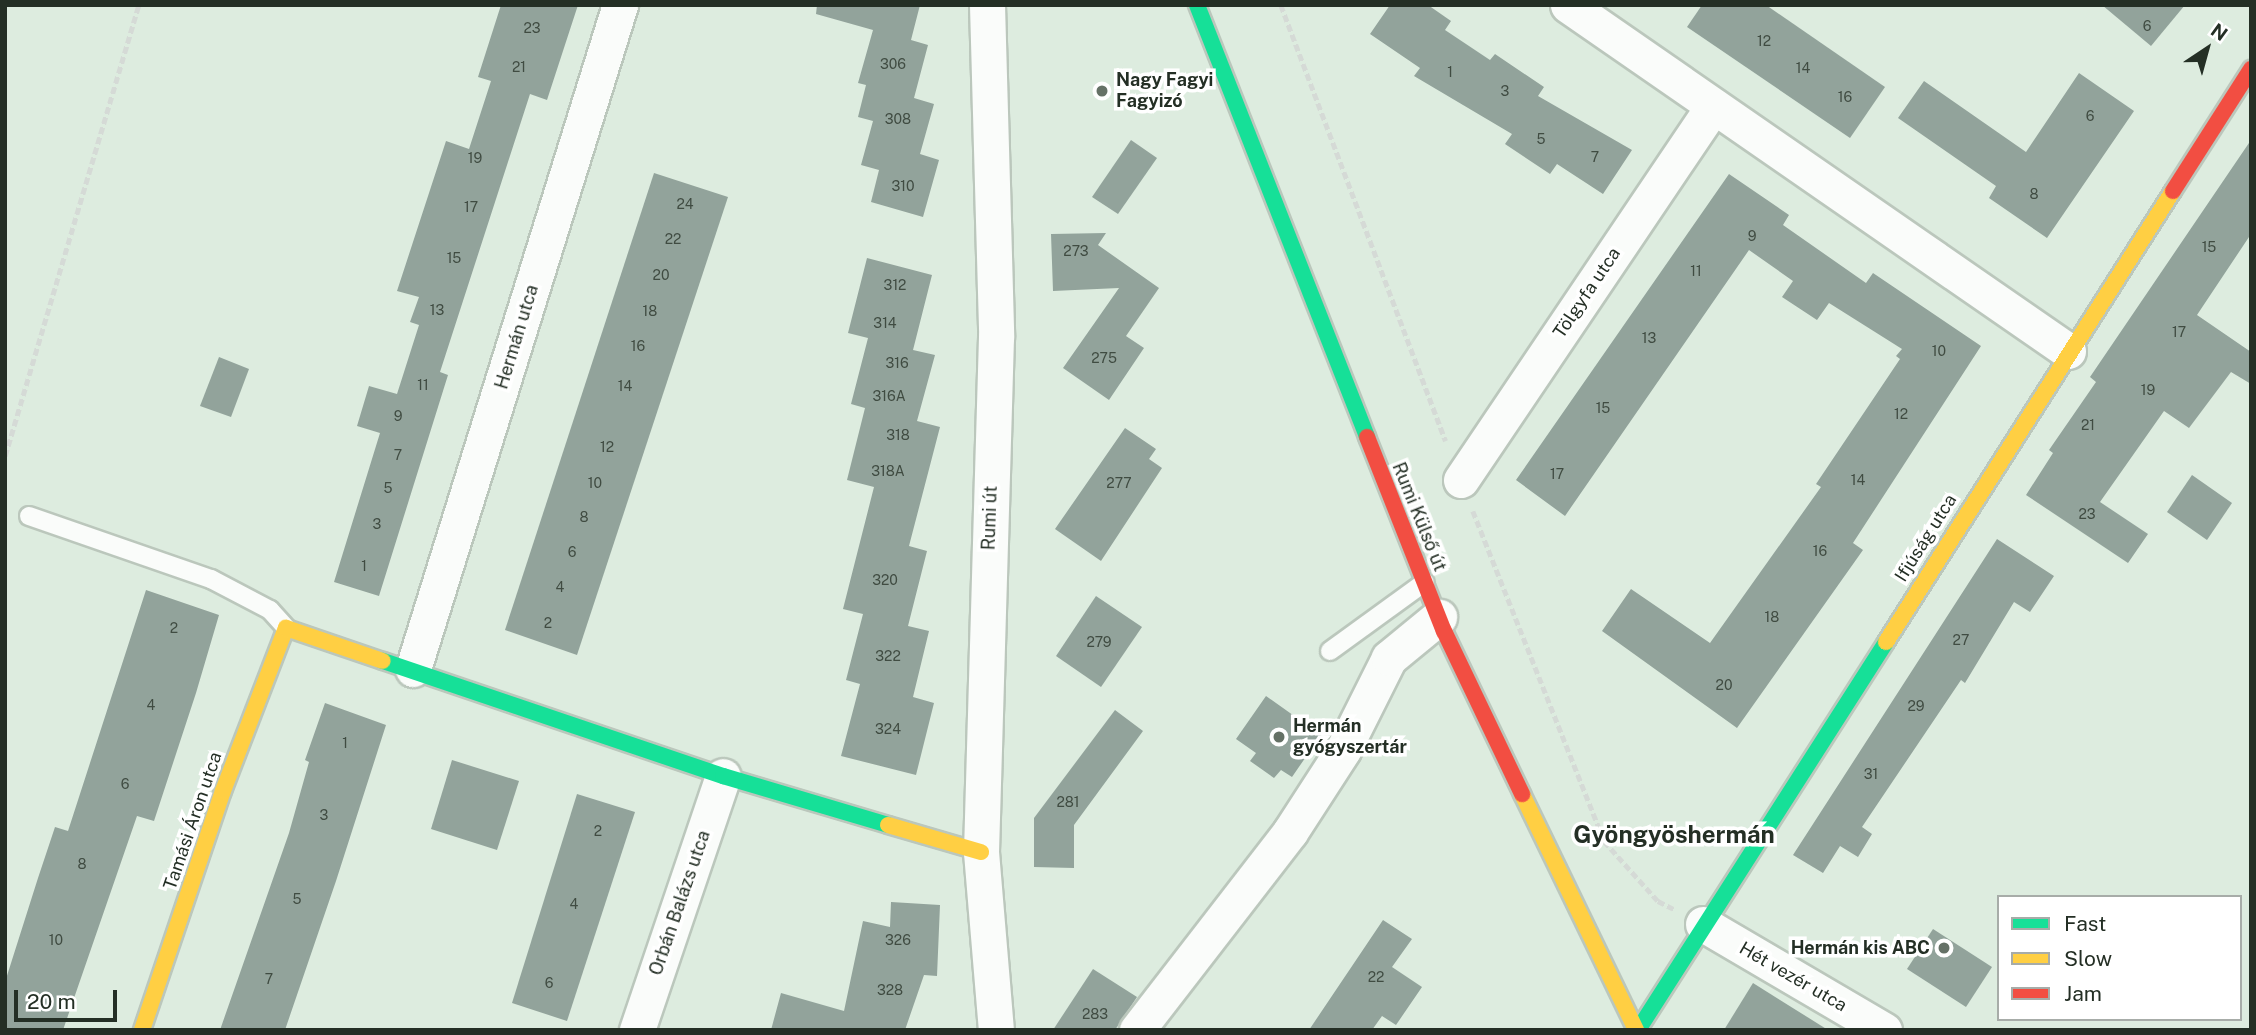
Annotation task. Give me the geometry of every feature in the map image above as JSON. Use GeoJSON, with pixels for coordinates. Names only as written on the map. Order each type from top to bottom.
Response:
{"type":"FeatureCollection","features":[{"type":"Feature","properties":{"kind":"street","name":"Hermán utca"},"geometry":{"type":"LineString","coordinates":[[414,669],[620,5]]}},
{"type":"Feature","properties":{"kind":"street","name":"Rumi Külső út"},"geometry":{"type":"LineString","coordinates":[[1197,5],[1439,617],[1637,1030]]}},
{"type":"Feature","properties":{"kind":"street"},"geometry":{"type":"LineString","coordinates":[[1568,5],[2068,351]]}},
{"type":"Feature","properties":{"kind":"street","name":"Rumi út"},"geometry":{"type":"LineString","coordinates":[[995,6],[996,337],[981,852],[996,1030]]}},
{"type":"Feature","properties":{"kind":"street","name":"Ifjúság utca"},"geometry":{"type":"LineString","coordinates":[[1637,1030],[2068,351],[2251,69]]}},
{"type":"Feature","properties":{"kind":"street","name":"Tölgyfa utca"},"geometry":{"type":"LineString","coordinates":[[1461,480],[1713,106]]}},
{"type":"Feature","properties":{"kind":"street"},"geometry":{"type":"LineString","coordinates":[[1137,1030],[1290,832],[1343,750],[1389,658],[1439,617]]}},
{"type":"Feature","properties":{"kind":"street"},"geometry":{"type":"LineString","coordinates":[[286,628],[414,669],[723,776],[981,852]]}},
{"type":"Feature","properties":{"kind":"street","name":"Tamási Áron utca"},"geometry":{"type":"LineString","coordinates":[[142,1030],[227,779],[286,628]]}},
{"type":"Feature","properties":{"kind":"street","name":"Orbán Balázs utca"},"geometry":{"type":"LineString","coordinates":[[637,1030],[723,776]]}},
{"type":"Feature","properties":{"kind":"street","name":"Hét vezér utca"},"geometry":{"type":"LineString","coordinates":[[1703,924],[1884,1030]]}},
{"type":"Feature","properties":{"kind":"lane"},"geometry":{"type":"LineString","coordinates":[[29,516],[211,579],[270,610],[286,628]]}},
{"type":"Feature","properties":{"kind":"lane"},"geometry":{"type":"LineString","coordinates":[[1331,651],[1424,582]]}},
{"type":"Feature","properties":{"kind":"path"},"geometry":{"type":"LineString","coordinates":[[5,456],[139,5]]}},
{"type":"Feature","properties":{"kind":"building"},"geometry":{"type":"Polygon","coordinates":[[[501,5],[578,5],[547,100],[530,94],[440,372],[448,375],[379,596],[334,582],[380,433],[357,426],[369,386],[397,394],[419,325],[410,322],[419,297],[397,291],[446,141],[469,149],[491,81],[478,77],[501,5]]]}},
{"type":"Feature","properties":{"kind":"building"},"geometry":{"type":"Polygon","coordinates":[[[817,5],[920,5],[911,40],[928,45],[914,98],[934,104],[920,154],[939,160],[923,217],[871,202],[879,170],[861,165],[873,121],[858,117],[866,85],[858,83],[873,30],[816,14],[817,5]]]}},
{"type":"Feature","properties":{"kind":"building"},"geometry":{"type":"Polygon","coordinates":[[[1390,5],[1428,5],[1451,21],[1445,30],[1490,60],[1495,54],[1544,87],[1538,96],[1632,150],[1603,194],[1557,164],[1550,174],[1505,144],[1512,134],[1414,76],[1420,68],[1370,34],[1390,5]]]}},
{"type":"Feature","properties":{"kind":"building"},"geometry":{"type":"Polygon","coordinates":[[[1702,5],[1766,5],[1885,87],[1850,138],[1687,27],[1702,5]]]}},
{"type":"Feature","properties":{"kind":"building"},"geometry":{"type":"Polygon","coordinates":[[[2102,5],[2185,5],[2151,46],[2102,5]]]}},
{"type":"Feature","properties":{"kind":"building"},"geometry":{"type":"Polygon","coordinates":[[[2079,73],[2134,111],[2047,238],[1989,198],[1996,186],[1898,118],[1924,81],[2026,152],[2079,73]]]}},
{"type":"Feature","properties":{"kind":"building"},"geometry":{"type":"Polygon","coordinates":[[[1131,140],[1157,158],[1118,214],[1092,197],[1131,140]]]}},
{"type":"Feature","properties":{"kind":"building"},"geometry":{"type":"Polygon","coordinates":[[[2251,140],[2251,234],[2197,315],[2251,352],[2251,384],[2231,372],[2189,428],[2164,411],[2100,502],[2148,534],[2128,563],[2026,495],[2053,453],[2049,450],[2096,382],[2090,377],[2251,140]]]}},
{"type":"Feature","properties":{"kind":"building"},"geometry":{"type":"Polygon","coordinates":[[[654,173],[728,197],[577,655],[505,630],[654,173]]]}},
{"type":"Feature","properties":{"kind":"building"},"geometry":{"type":"Polygon","coordinates":[[[1729,174],[1789,215],[1783,225],[1866,283],[1873,273],[1981,346],[1853,543],[1863,550],[1737,728],[1602,631],[1631,589],[1710,643],[1821,487],[1816,484],[1900,359],[1896,356],[1902,349],[1829,303],[1817,320],[1782,297],[1793,281],[1749,250],[1565,516],[1516,480],[1729,174]]]}},
{"type":"Feature","properties":{"kind":"building"},"geometry":{"type":"Polygon","coordinates":[[[1106,233],[1098,245],[1159,288],[1126,336],[1144,348],[1109,400],[1063,368],[1119,288],[1053,291],[1051,234],[1106,233]]]}},
{"type":"Feature","properties":{"kind":"building"},"geometry":{"type":"Polygon","coordinates":[[[867,258],[932,275],[913,350],[935,355],[917,421],[940,427],[909,546],[927,551],[908,626],[929,631],[913,697],[934,703],[916,775],[841,756],[860,684],[846,680],[863,614],[843,609],[874,487],[847,480],[865,408],[851,404],[868,338],[848,333],[867,258]]]}},
{"type":"Feature","properties":{"kind":"building"},"geometry":{"type":"Polygon","coordinates":[[[219,357],[249,369],[231,417],[200,406],[219,357]]]}},
{"type":"Feature","properties":{"kind":"building"},"geometry":{"type":"Polygon","coordinates":[[[1125,428],[1156,449],[1149,459],[1162,468],[1101,561],[1055,529],[1125,428]]]}},
{"type":"Feature","properties":{"kind":"building"},"geometry":{"type":"Polygon","coordinates":[[[2192,475],[2232,503],[2207,540],[2167,512],[2192,475]]]}},
{"type":"Feature","properties":{"kind":"building"},"geometry":{"type":"Polygon","coordinates":[[[1997,539],[2054,576],[2030,612],[2014,602],[1965,683],[1961,680],[1862,827],[1872,834],[1858,857],[1840,846],[1823,873],[1793,855],[1997,539]]]}},
{"type":"Feature","properties":{"kind":"building"},"geometry":{"type":"Polygon","coordinates":[[[146,590],[219,615],[196,693],[154,821],[137,816],[63,1030],[5,1030],[5,982],[38,878],[55,827],[68,831],[146,590]]]}},
{"type":"Feature","properties":{"kind":"building"},"geometry":{"type":"Polygon","coordinates":[[[1096,596],[1142,627],[1101,687],[1056,656],[1096,596]]]}},
{"type":"Feature","properties":{"kind":"building","name":"Hermán gyógyszertár"},"geometry":{"type":"Polygon","coordinates":[[[1266,696],[1321,735],[1292,777],[1281,770],[1274,778],[1250,761],[1256,753],[1236,739],[1266,696]]]}},
{"type":"Feature","properties":{"kind":"building"},"geometry":{"type":"Polygon","coordinates":[[[325,703],[386,725],[336,881],[285,1030],[220,1030],[289,833],[309,762],[305,760],[325,703]]]}},
{"type":"Feature","properties":{"kind":"building"},"geometry":{"type":"Polygon","coordinates":[[[1115,710],[1143,731],[1074,825],[1074,868],[1034,867],[1034,818],[1115,710]]]}},
{"type":"Feature","properties":{"kind":"building"},"geometry":{"type":"Polygon","coordinates":[[[452,760],[519,781],[497,850],[431,829],[452,760]]]}},
{"type":"Feature","properties":{"kind":"building"},"geometry":{"type":"Polygon","coordinates":[[[577,794],[635,812],[567,1021],[512,1003],[577,794]]]}},
{"type":"Feature","properties":{"kind":"building"},"geometry":{"type":"Polygon","coordinates":[[[891,902],[940,905],[937,976],[924,975],[905,1030],[771,1030],[781,993],[844,1011],[863,921],[890,927],[891,902]]]}},
{"type":"Feature","properties":{"kind":"building"},"geometry":{"type":"Polygon","coordinates":[[[1383,920],[1412,939],[1392,967],[1422,987],[1396,1025],[1382,1016],[1372,1030],[1309,1030],[1383,920]]]}},
{"type":"Feature","properties":{"kind":"building"},"geometry":{"type":"Polygon","coordinates":[[[1933,929],[1992,967],[1966,1007],[1907,969],[1933,929]]]}},
{"type":"Feature","properties":{"kind":"building"},"geometry":{"type":"Polygon","coordinates":[[[1093,969],[1137,997],[1115,1030],[1053,1030],[1093,969]]]}},
{"type":"Feature","properties":{"kind":"building"},"geometry":{"type":"Polygon","coordinates":[[[1753,983],[1828,1030],[1724,1030],[1753,983]]]}},
{"type":"Feature","properties":{"kind":"traffic: fast"},"geometry":{"type":"LineString","coordinates":[[1197,5],[1367,437]]}},
{"type":"Feature","properties":{"kind":"traffic: fast"},"geometry":{"type":"LineString","coordinates":[[1638,1030],[1886,642]]}},
{"type":"Feature","properties":{"kind":"traffic: fast"},"geometry":{"type":"LineString","coordinates":[[383,661],[723,776],[888,825]]}},
{"type":"Feature","properties":{"kind":"traffic: slow"},"geometry":{"type":"LineString","coordinates":[[1886,642],[2173,191]]}},
{"type":"Feature","properties":{"kind":"traffic: slow"},"geometry":{"type":"LineString","coordinates":[[142,1030],[223,791],[286,628],[383,661]]}},
{"type":"Feature","properties":{"kind":"traffic: slow"},"geometry":{"type":"LineString","coordinates":[[1522,794],[1636,1030]]}},
{"type":"Feature","properties":{"kind":"traffic: slow"},"geometry":{"type":"LineString","coordinates":[[888,825],[981,852]]}},
{"type":"Feature","properties":{"kind":"traffic: jam"},"geometry":{"type":"LineString","coordinates":[[2173,191],[2251,69]]}},
{"type":"Feature","properties":{"kind":"traffic: jam"},"geometry":{"type":"LineString","coordinates":[[1367,437],[1444,631],[1522,794]]}},
{"type":"Feature","properties":{"kind":"place","name":"Nagy Fagyi Fagyizó"},"geometry":{"type":"Point","coordinates":[1102,91]}},
{"type":"Feature","properties":{"kind":"place","name":"Hermán gyógyszertár"},"geometry":{"type":"Point","coordinates":[1279,737]}},
{"type":"Feature","properties":{"kind":"place","name":"Hermán kis ABC"},"geometry":{"type":"Point","coordinates":[1944,948]}},
{"type":"Feature","properties":{"kind":"district","name":"Gyöngyöshermán"},"geometry":{"type":"Point","coordinates":[1674,835]}}]}
